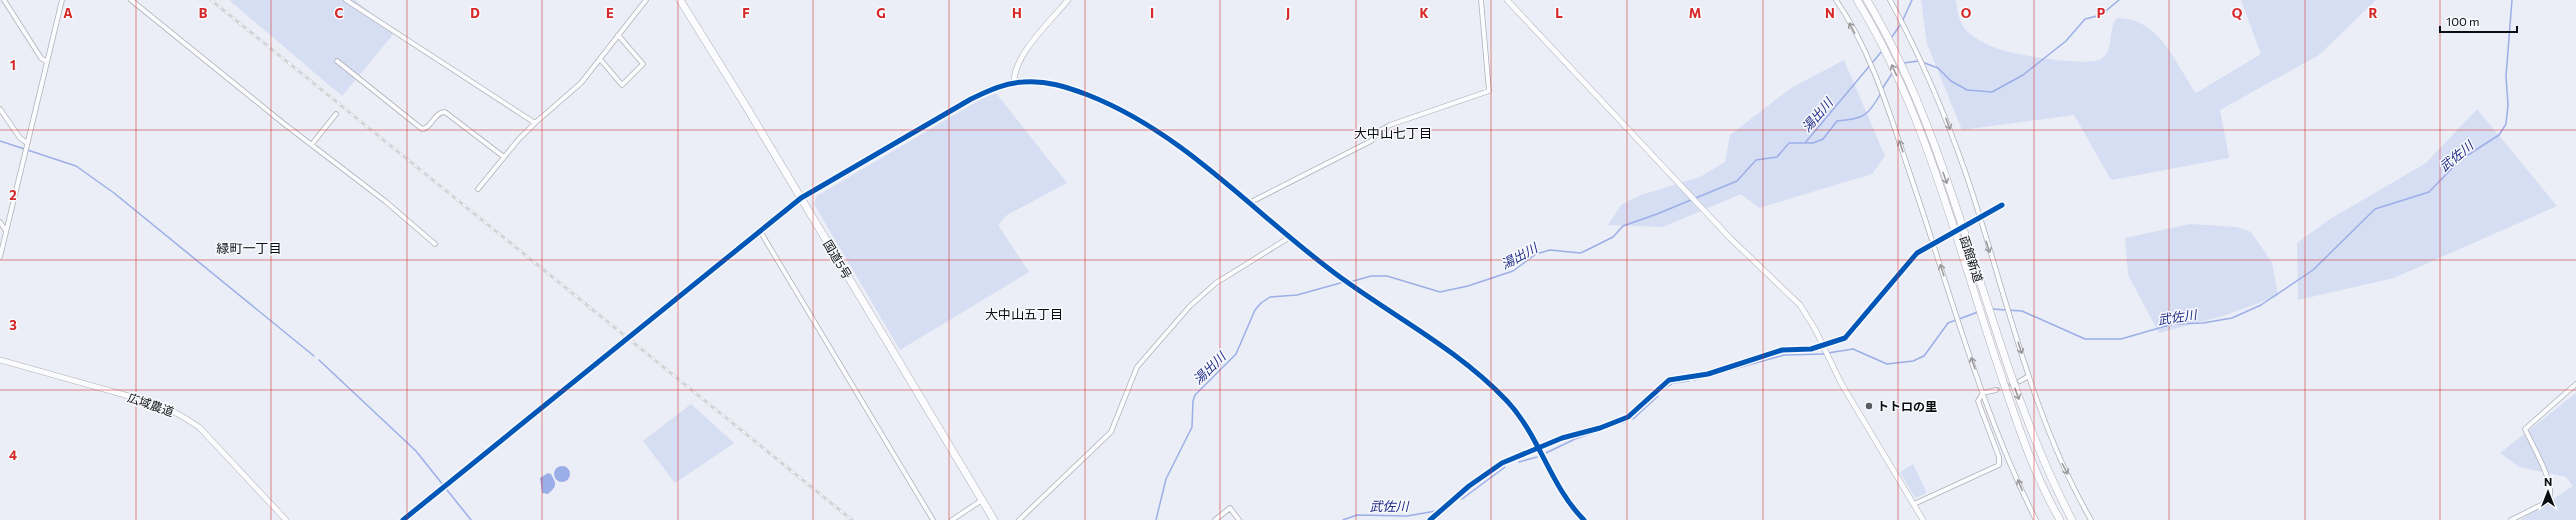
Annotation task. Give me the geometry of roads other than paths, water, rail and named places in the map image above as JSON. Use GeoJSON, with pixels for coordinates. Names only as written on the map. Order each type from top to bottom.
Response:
{"type":"FeatureCollection","features":[{"type":"Feature","properties":{"kind":"highway","name":"国道5号"},"geometry":{"type":"LineString","coordinates":[[680,0],[801,198],[994,520]]}},
{"type":"Feature","properties":{"kind":"highway","name":"函館新道"},"geometry":{"type":"LineString","coordinates":[[1857,0],[1871,25],[1909,106],[2015,414],[2058,518]]}},
{"type":"Feature","properties":{"kind":"highway","name":"函館新道"},"geometry":{"type":"LineString","coordinates":[[1867,0],[1880,21],[1918,102],[2026,418],[2072,520]]}},
{"type":"Feature","properties":{"kind":"street"},"geometry":{"type":"LineString","coordinates":[[2,0],[41,58],[47,62]]}},
{"type":"Feature","properties":{"kind":"street"},"geometry":{"type":"LineString","coordinates":[[0,257],[62,0]]}},
{"type":"Feature","properties":{"kind":"street"},"geometry":{"type":"LineString","coordinates":[[131,0],[283,123],[385,201],[435,244]]}},
{"type":"Feature","properties":{"kind":"street"},"geometry":{"type":"LineString","coordinates":[[346,0],[535,123]]}},
{"type":"Feature","properties":{"kind":"street"},"geometry":{"type":"LineString","coordinates":[[478,189],[504,157],[535,123],[581,83],[646,0]]}},
{"type":"Feature","properties":{"kind":"street"},"geometry":{"type":"LineString","coordinates":[[1014,83],[1014,76],[1020,60],[1068,0]]}},
{"type":"Feature","properties":{"kind":"street"},"geometry":{"type":"LineString","coordinates":[[1251,202],[1371,141],[1379,132],[1390,125],[1488,91],[1481,0]]}},
{"type":"Feature","properties":{"kind":"street"},"geometry":{"type":"LineString","coordinates":[[1507,0],[1686,192],[1800,305],[1815,329],[1828,357],[1865,425],[1923,520]]}},
{"type":"Feature","properties":{"kind":"street"},"geometry":{"type":"LineString","coordinates":[[1836,0],[1867,56],[1891,115],[1958,320],[1997,431],[2036,520]]}},
{"type":"Feature","properties":{"kind":"street"},"geometry":{"type":"LineString","coordinates":[[1890,0],[1934,88],[1965,171],[2029,376],[2062,462],[2091,520]]}},
{"type":"Feature","properties":{"kind":"street"},"geometry":{"type":"LineString","coordinates":[[600,59],[622,85],[643,64],[618,35]]}},
{"type":"Feature","properties":{"kind":"street"},"geometry":{"type":"LineString","coordinates":[[337,61],[422,129],[427,128],[437,115],[445,112],[504,157]]}},
{"type":"Feature","properties":{"kind":"street"},"geometry":{"type":"LineString","coordinates":[[403,520],[801,198],[971,99],[993,88],[1014,83],[1041,82],[1059,85],[1120,108],[1199,161],[1251,202],[1290,237],[1341,278],[1428,335],[1470,367],[1520,416],[1539,448],[1559,489],[1584,520]]}},
{"type":"Feature","properties":{"kind":"street"},"geometry":{"type":"LineString","coordinates":[[0,109],[20,138],[27,143]]}},
{"type":"Feature","properties":{"kind":"street"},"geometry":{"type":"LineString","coordinates":[[312,144],[336,114]]}},
{"type":"Feature","properties":{"kind":"street"},"geometry":{"type":"LineString","coordinates":[[1967,224],[2002,205]]}},
{"type":"Feature","properties":{"kind":"street"},"geometry":{"type":"LineString","coordinates":[[0,222],[6,231]]}},
{"type":"Feature","properties":{"kind":"street"},"geometry":{"type":"LineString","coordinates":[[760,231],[933,520]]}},
{"type":"Feature","properties":{"kind":"street"},"geometry":{"type":"LineString","coordinates":[[1430,520],[1491,470],[1539,448],[1628,417],[1669,380],[1708,374],[1782,350],[1823,347],[1845,338],[1917,253],[1946,236]]}},
{"type":"Feature","properties":{"kind":"street"},"geometry":{"type":"LineString","coordinates":[[1019,520],[1111,432],[1137,367],[1190,306],[1216,283],[1290,237]]}},
{"type":"Feature","properties":{"kind":"street","name":"広域農道"},"geometry":{"type":"LineString","coordinates":[[0,360],[157,404],[180,415],[198,427],[286,520]]}},
{"type":"Feature","properties":{"kind":"street"},"geometry":{"type":"LineString","coordinates":[[2020,381],[2029,376]]}},
{"type":"Feature","properties":{"kind":"street"},"geometry":{"type":"LineString","coordinates":[[2511,520],[2549,502],[2552,495],[2549,482],[2525,429],[2576,384]]}},
{"type":"Feature","properties":{"kind":"street"},"geometry":{"type":"LineString","coordinates":[[1914,504],[1999,465],[1999,457],[1978,401],[1984,393],[1996,390]]}},
{"type":"Feature","properties":{"kind":"street"},"geometry":{"type":"LineString","coordinates":[[952,520],[982,500]]}},
{"type":"Feature","properties":{"kind":"street"},"geometry":{"type":"LineString","coordinates":[[1215,520],[1230,508],[1239,520]]}},
{"type":"Feature","properties":{"kind":"water"},"geometry":{"type":"Polygon","coordinates":[[[559,466],[565,466],[570,471],[568,480],[565,482],[559,482],[554,477],[554,471],[559,466]]]}},
{"type":"Feature","properties":{"kind":"water"},"geometry":{"type":"Polygon","coordinates":[[[548,473],[551,474],[555,485],[548,494],[542,493],[540,478],[548,473]]]}},
{"type":"Feature","properties":{"kind":"waterway","name":"湯出川"},"geometry":{"type":"LineString","coordinates":[[1891,38],[1901,24],[1912,0]]}},
{"type":"Feature","properties":{"kind":"waterway"},"geometry":{"type":"LineString","coordinates":[[1922,62],[1938,68],[1951,81],[1967,90],[1992,92],[2023,75],[2066,41],[2085,19],[2101,15],[2119,0]]}},
{"type":"Feature","properties":{"kind":"waterway","name":"武佐川"},"geometry":{"type":"LineString","coordinates":[[1992,309],[2022,311],[2085,339],[2121,339],[2173,324],[2203,323],[2232,318],[2261,305],[2313,270],[2375,209],[2429,192],[2460,160],[2499,135],[2506,124],[2508,105],[2506,76],[2512,0]]}},
{"type":"Feature","properties":{"kind":"waterway","name":"湯出川"},"geometry":{"type":"LineString","coordinates":[[1805,143],[1882,51]]}},
{"type":"Feature","properties":{"kind":"waterway"},"geometry":{"type":"LineString","coordinates":[[1903,63],[1919,61]]}},
{"type":"Feature","properties":{"kind":"waterway"},"geometry":{"type":"LineString","coordinates":[[1882,89],[1893,72]]}},
{"type":"Feature","properties":{"kind":"waterway","name":"湯出川"},"geometry":{"type":"LineString","coordinates":[[1350,282],[1371,276],[1387,276],[1440,292],[1468,286],[1513,271],[1536,254],[1550,250],[1580,253],[1613,237],[1623,226],[1657,214],[1737,181],[1756,160],[1777,157],[1789,143],[1813,143],[1823,139],[1837,121],[1853,119],[1864,115],[1872,107],[1881,93]]}},
{"type":"Feature","properties":{"kind":"waterway"},"geometry":{"type":"LineString","coordinates":[[0,141],[76,166],[114,193],[314,356]]}},
{"type":"Feature","properties":{"kind":"waterway","name":"湯出川"},"geometry":{"type":"LineString","coordinates":[[1156,520],[1166,479],[1192,427],[1193,401],[1195,395],[1236,354],[1255,310],[1261,303],[1270,297],[1297,295],[1344,282]]}},
{"type":"Feature","properties":{"kind":"waterway","name":"武佐川"},"geometry":{"type":"LineString","coordinates":[[1828,353],[1853,349],[1887,364],[1913,361],[1924,356],[1948,323],[1978,312]]}},
{"type":"Feature","properties":{"kind":"waterway","name":"武佐川"},"geometry":{"type":"LineString","coordinates":[[1694,380],[1784,355],[1824,354]]}},
{"type":"Feature","properties":{"kind":"waterway"},"geometry":{"type":"LineString","coordinates":[[319,360],[416,451],[471,520]]}},
{"type":"Feature","properties":{"kind":"waterway","name":"武佐川"},"geometry":{"type":"LineString","coordinates":[[1664,389],[1673,383],[1689,381]]}},
{"type":"Feature","properties":{"kind":"waterway","name":"武佐川"},"geometry":{"type":"LineString","coordinates":[[1633,419],[1658,396]]}},
{"type":"Feature","properties":{"kind":"waterway","name":"武佐川"},"geometry":{"type":"LineString","coordinates":[[1546,453],[1575,439],[1625,422]]}},
{"type":"Feature","properties":{"kind":"waterway","name":"武佐川"},"geometry":{"type":"LineString","coordinates":[[1519,462],[1537,457]]}},
{"type":"Feature","properties":{"kind":"waterway","name":"武佐川"},"geometry":{"type":"LineString","coordinates":[[1462,499],[1505,467]]}},
{"type":"Feature","properties":{"kind":"waterway","name":"武佐川"},"geometry":{"type":"LineString","coordinates":[[1343,520],[1357,515],[1407,516],[1436,511]]}},
{"type":"Feature","properties":{"kind":"tunnel"},"geometry":{"type":"LineString","coordinates":[[1946,236],[1963,226]]}},
{"type":"Feature","properties":{"kind":"tunnel"},"geometry":{"type":"LineString","coordinates":[[1996,390],[2020,381]]}},
{"type":"Feature","properties":{"kind":"railway"},"geometry":{"type":"LineString","coordinates":[[211,0],[852,520]]}},
{"type":"Feature","properties":{"kind":"place","name":"トトロの里"},"geometry":{"type":"Point","coordinates":[1869,406]}},
{"type":"Feature","properties":{"kind":"district","name":"大中山七丁目"},"geometry":{"type":"Point","coordinates":[1393,133]}},
{"type":"Feature","properties":{"kind":"district","name":"緑町一丁目"},"geometry":{"type":"Point","coordinates":[249,248]}},
{"type":"Feature","properties":{"kind":"district","name":"大中山五丁目"},"geometry":{"type":"Point","coordinates":[1024,314]}}]}
